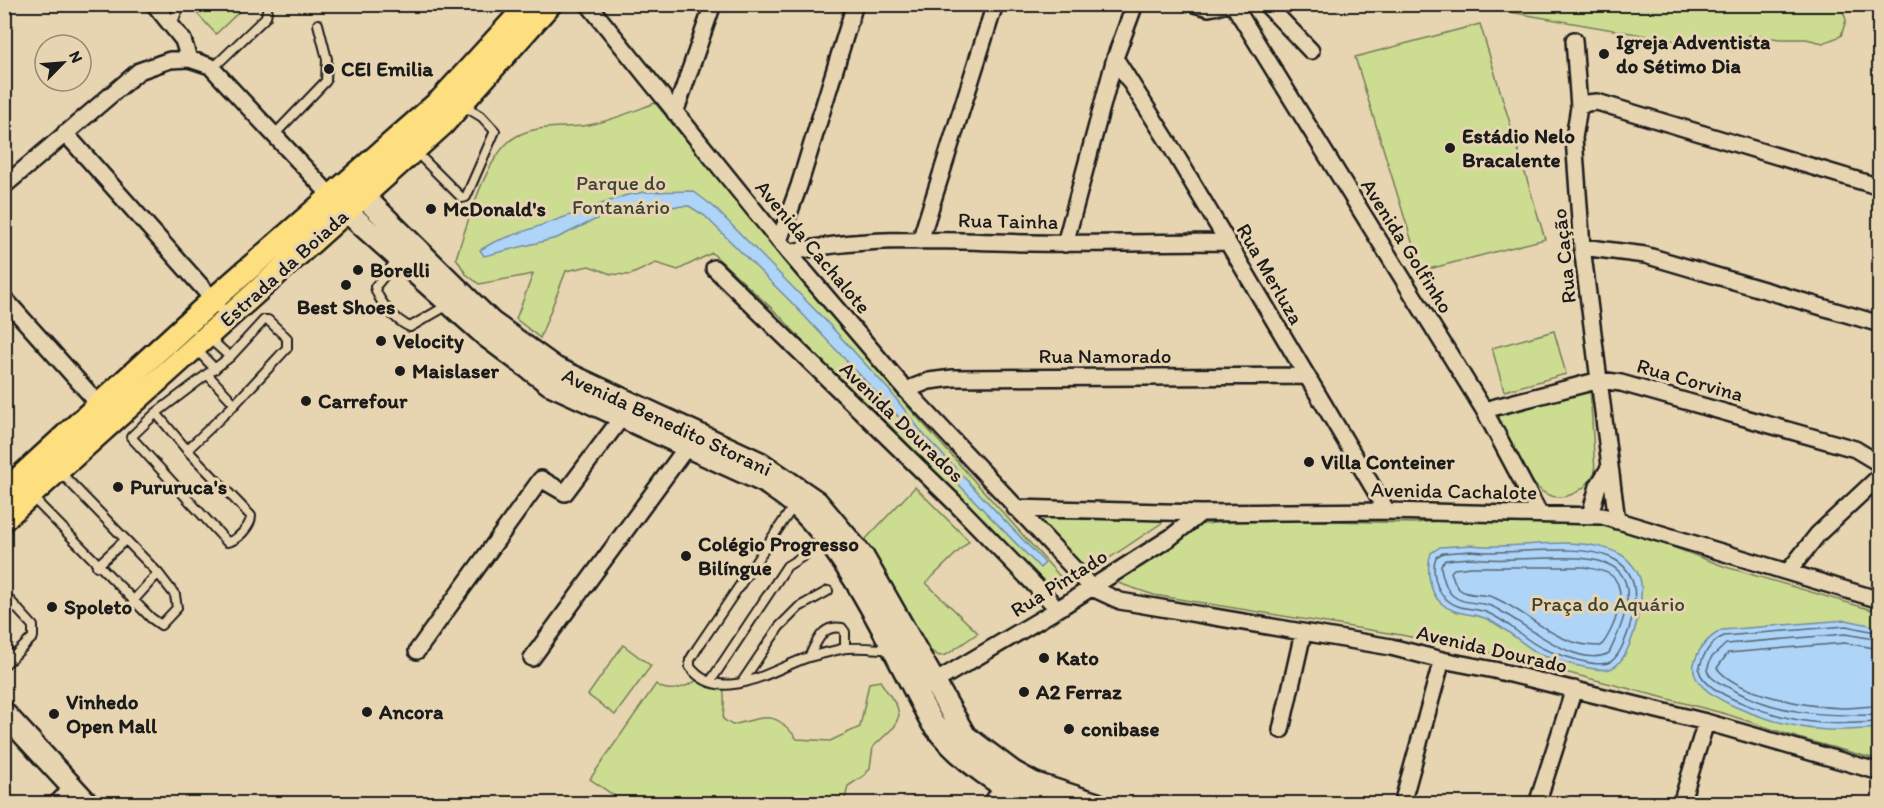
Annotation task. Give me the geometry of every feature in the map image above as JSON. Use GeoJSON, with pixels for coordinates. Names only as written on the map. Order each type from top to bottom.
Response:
{"type":"FeatureCollection","features":[{"type":"Feature","properties":{"kind":"main road","name":"Estrada da Boiada"},"geometry":{"type":"LineString","coordinates":[[4,519],[112,420],[230,318],[441,100],[529,4]]}},
{"type":"Feature","properties":{"kind":"main road","name":"Estrada da Boiada"},"geometry":{"type":"LineString","coordinates":[[4,492],[97,403],[213,300],[347,197],[414,150],[461,104],[550,4]]}},
{"type":"Feature","properties":{"kind":"main road","name":"Avenida Benedito Storani"},"geometry":{"type":"LineString","coordinates":[[347,197],[398,259],[519,363],[550,384],[686,448],[765,482],[795,504],[825,539],[853,578],[915,693],[949,745],[1008,779],[1045,804]]}},
{"type":"Feature","properties":{"kind":"main road","name":"Avenida Benedito Storani"},"geometry":{"type":"LineString","coordinates":[[347,197],[491,322],[555,368],[760,463],[817,502],[864,558],[965,736],[1008,779],[1097,804]]}},
{"type":"Feature","properties":{"kind":"main road"},"geometry":{"type":"LineString","coordinates":[[4,713],[81,798]]}},
{"type":"Feature","properties":{"kind":"street"},"geometry":{"type":"LineString","coordinates":[[154,4],[183,40],[189,59]]}},
{"type":"Feature","properties":{"kind":"street","name":"Avenida Cachalote"},"geometry":{"type":"LineString","coordinates":[[588,4],[784,247],[906,390],[1092,588]]}},
{"type":"Feature","properties":{"kind":"street"},"geometry":{"type":"LineString","coordinates":[[675,113],[712,4]]}},
{"type":"Feature","properties":{"kind":"street"},"geometry":{"type":"LineString","coordinates":[[784,247],[799,186],[855,4]]}},
{"type":"Feature","properties":{"kind":"street"},"geometry":{"type":"LineString","coordinates":[[920,241],[995,4]]}},
{"type":"Feature","properties":{"kind":"street"},"geometry":{"type":"LineString","coordinates":[[1065,244],[1115,58],[1135,4]]}},
{"type":"Feature","properties":{"kind":"street"},"geometry":{"type":"LineString","coordinates":[[1194,4],[1209,8],[1232,4]]}},
{"type":"Feature","properties":{"kind":"street","name":"Avenida Golfinho"},"geometry":{"type":"LineString","coordinates":[[1232,4],[1484,410],[1539,513]]}},
{"type":"Feature","properties":{"kind":"street"},"geometry":{"type":"LineString","coordinates":[[1266,4],[1311,51]]}},
{"type":"Feature","properties":{"kind":"street","name":"Rua Cação"},"geometry":{"type":"LineString","coordinates":[[1574,40],[1579,107],[1574,138],[1582,247],[1617,521]]}},
{"type":"Feature","properties":{"kind":"street","name":"Rua Merluza"},"geometry":{"type":"LineString","coordinates":[[1115,58],[1167,140],[1305,376],[1388,510]]}},
{"type":"Feature","properties":{"kind":"street"},"geometry":{"type":"LineString","coordinates":[[4,186],[139,71],[170,60],[189,59],[199,61],[213,69],[274,135],[347,197]]}},
{"type":"Feature","properties":{"kind":"street"},"geometry":{"type":"LineString","coordinates":[[1579,107],[1597,102],[1880,187]]}},
{"type":"Feature","properties":{"kind":"street"},"geometry":{"type":"LineString","coordinates":[[65,133],[230,318]]}},
{"type":"Feature","properties":{"kind":"street","name":"Rua Tainha"},"geometry":{"type":"LineString","coordinates":[[784,247],[920,241],[1065,244],[1227,242]]}},
{"type":"Feature","properties":{"kind":"street"},"geometry":{"type":"LineString","coordinates":[[1582,247],[1645,255],[1880,324]]}},
{"type":"Feature","properties":{"kind":"street","name":"Avenida Dourados"},"geometry":{"type":"LineString","coordinates":[[714,268],[957,505],[1058,609]]}},
{"type":"Feature","properties":{"kind":"street"},"geometry":{"type":"LineString","coordinates":[[4,298],[112,420]]}},
{"type":"Feature","properties":{"kind":"street","name":"Rua Namorado"},"geometry":{"type":"LineString","coordinates":[[906,390],[929,381],[953,378],[1305,376]]}},
{"type":"Feature","properties":{"kind":"street","name":"Rua Corvina"},"geometry":{"type":"LineString","coordinates":[[1484,410],[1600,380],[1621,383],[1855,449],[1880,464]]}},
{"type":"Feature","properties":{"kind":"street"},"geometry":{"type":"LineString","coordinates":[[417,651],[541,479],[565,494],[622,417]]}},
{"type":"Feature","properties":{"kind":"street"},"geometry":{"type":"LineString","coordinates":[[532,658],[686,448]]}},
{"type":"Feature","properties":{"kind":"street"},"geometry":{"type":"LineString","coordinates":[[1590,515],[1598,486],[1609,468]]}},
{"type":"Feature","properties":{"kind":"street"},"geometry":{"type":"LineString","coordinates":[[1788,572],[1818,534],[1880,476]]}},
{"type":"Feature","properties":{"kind":"street","name":"Avenida Cachalote"},"geometry":{"type":"LineString","coordinates":[[1015,508],[1201,513],[1388,510],[1590,515],[1617,521],[1880,600]]}},
{"type":"Feature","properties":{"kind":"street","name":"Rua Pintado"},"geometry":{"type":"LineString","coordinates":[[915,693],[1092,588],[1171,537],[1201,513]]}},
{"type":"Feature","properties":{"kind":"street","name":"Avenida Dourado"},"geometry":{"type":"LineString","coordinates":[[1092,588],[1120,601],[1391,647],[1574,689],[1706,722],[1880,772]]}},
{"type":"Feature","properties":{"kind":"street"},"geometry":{"type":"LineString","coordinates":[[1281,730],[1304,633]]}},
{"type":"Feature","properties":{"kind":"street"},"geometry":{"type":"LineString","coordinates":[[1402,804],[1442,660]]}},
{"type":"Feature","properties":{"kind":"street"},"geometry":{"type":"LineString","coordinates":[[1537,804],[1574,689]]}},
{"type":"Feature","properties":{"kind":"street"},"geometry":{"type":"LineString","coordinates":[[1681,804],[1706,722]]}},
{"type":"Feature","properties":{"kind":"street"},"geometry":{"type":"LineString","coordinates":[[991,804],[1008,779]]}},
{"type":"Feature","properties":{"kind":"street"},"geometry":{"type":"LineString","coordinates":[[56,804],[81,798]]}},
{"type":"Feature","properties":{"kind":"lane"},"geometry":{"type":"LineString","coordinates":[[172,25],[180,4]]}},
{"type":"Feature","properties":{"kind":"lane"},"geometry":{"type":"LineString","coordinates":[[213,69],[266,17],[268,4]]}},
{"type":"Feature","properties":{"kind":"lane"},"geometry":{"type":"LineString","coordinates":[[274,135],[326,81],[327,59],[318,24]]}},
{"type":"Feature","properties":{"kind":"lane"},"geometry":{"type":"LineString","coordinates":[[414,150],[462,198],[466,197],[495,131],[482,117],[461,104]]}},
{"type":"Feature","properties":{"kind":"lane"},"geometry":{"type":"LineString","coordinates":[[398,259],[375,286],[376,295],[404,324],[410,327],[420,323],[449,304]]}},
{"type":"Feature","properties":{"kind":"lane"},"geometry":{"type":"LineString","coordinates":[[156,413],[187,450],[251,516],[250,522],[234,541],[227,542],[132,439],[132,435],[156,413],[230,357],[264,320],[268,320],[288,341],[287,348],[235,404],[187,450]]}},
{"type":"Feature","properties":{"kind":"lane"},"geometry":{"type":"LineString","coordinates":[[201,342],[230,357]]}},
{"type":"Feature","properties":{"kind":"lane"},"geometry":{"type":"LineString","coordinates":[[201,342],[215,369]]}},
{"type":"Feature","properties":{"kind":"lane"},"geometry":{"type":"LineString","coordinates":[[207,374],[235,404]]}},
{"type":"Feature","properties":{"kind":"lane"},"geometry":{"type":"LineString","coordinates":[[30,495],[97,567],[157,623],[161,625],[169,619],[177,605],[175,595],[158,573],[124,541],[57,470]]}},
{"type":"Feature","properties":{"kind":"lane"},"geometry":{"type":"LineString","coordinates":[[795,504],[690,660],[690,667],[710,682],[742,683],[809,657],[845,648],[893,650]]}},
{"type":"Feature","properties":{"kind":"lane"},"geometry":{"type":"LineString","coordinates":[[97,567],[124,541]]}},
{"type":"Feature","properties":{"kind":"lane"},"geometry":{"type":"LineString","coordinates":[[710,682],[786,566],[805,555]]}},
{"type":"Feature","properties":{"kind":"lane"},"geometry":{"type":"LineString","coordinates":[[133,601],[158,573]]}},
{"type":"Feature","properties":{"kind":"lane"},"geometry":{"type":"LineString","coordinates":[[742,683],[779,627],[799,607],[828,591]]}},
{"type":"Feature","properties":{"kind":"lane"},"geometry":{"type":"LineString","coordinates":[[4,594],[33,626],[33,637],[4,665]]}},
{"type":"Feature","properties":{"kind":"lane"},"geometry":{"type":"LineString","coordinates":[[809,657],[822,632],[831,626],[842,628],[845,648]]}},
{"type":"Feature","properties":{"kind":"lane"},"geometry":{"type":"LineString","coordinates":[[4,648],[13,657]]}},
{"type":"Feature","properties":{"kind":"green space"},"geometry":{"type":"Polygon","coordinates":[[[194,5],[246,5],[216,34],[191,7],[194,5]]]}},
{"type":"Feature","properties":{"kind":"green space"},"geometry":{"type":"Polygon","coordinates":[[[1495,5],[1841,5],[1846,20],[1841,36],[1823,43],[1806,39],[1780,39],[1749,35],[1734,51],[1510,12],[1495,5]]]}},
{"type":"Feature","properties":{"kind":"green space","name":"Estádio Nelo Bracalente"},"geometry":{"type":"Polygon","coordinates":[[[1480,24],[1545,239],[1421,271],[1355,57],[1480,24]]]}},
{"type":"Feature","properties":{"kind":"green space","name":"Parque do Fontanário"},"geometry":{"type":"Polygon","coordinates":[[[655,103],[901,399],[1065,582],[1049,590],[879,414],[827,368],[781,317],[712,253],[678,270],[656,263],[630,275],[611,274],[589,266],[566,271],[540,338],[516,319],[533,274],[479,284],[466,274],[456,258],[479,191],[496,157],[506,145],[525,132],[597,123],[655,103]]]}},
{"type":"Feature","properties":{"kind":"green space"},"geometry":{"type":"Polygon","coordinates":[[[1554,331],[1566,374],[1504,391],[1492,348],[1554,331]]]}},
{"type":"Feature","properties":{"kind":"green space"},"geometry":{"type":"Polygon","coordinates":[[[1590,387],[1595,472],[1585,486],[1570,495],[1562,497],[1546,494],[1528,475],[1498,424],[1500,412],[1590,387]]]}},
{"type":"Feature","properties":{"kind":"green space"},"geometry":{"type":"Polygon","coordinates":[[[915,487],[969,541],[926,583],[978,633],[946,655],[939,656],[923,646],[862,543],[915,487]]]}},
{"type":"Feature","properties":{"kind":"green space"},"geometry":{"type":"Polygon","coordinates":[[[1044,519],[1166,520],[1093,569],[1083,569],[1041,525],[1044,519]]]}},
{"type":"Feature","properties":{"kind":"green space","name":"Praça do Aquário"},"geometry":{"type":"Polygon","coordinates":[[[1251,519],[1414,523],[1451,520],[1568,521],[1599,525],[1633,532],[1726,567],[1879,612],[1879,760],[1802,739],[1726,714],[1500,655],[1401,635],[1154,595],[1115,582],[1196,525],[1251,519]]]}},
{"type":"Feature","properties":{"kind":"green space"},"geometry":{"type":"Polygon","coordinates":[[[623,645],[651,666],[615,715],[588,695],[623,645]]]}},
{"type":"Feature","properties":{"kind":"green space"},"geometry":{"type":"Polygon","coordinates":[[[710,673],[723,687],[723,719],[732,725],[769,718],[782,723],[797,739],[830,741],[860,727],[869,683],[880,681],[897,706],[899,715],[895,726],[873,747],[870,768],[865,775],[848,786],[844,803],[625,803],[590,779],[656,684],[663,688],[677,689],[710,673]]]}},
{"type":"Feature","properties":{"kind":"water"},"geometry":{"type":"Polygon","coordinates":[[[693,191],[714,207],[825,320],[890,391],[924,435],[1045,563],[1040,568],[932,457],[891,408],[791,302],[705,216],[689,206],[632,208],[607,214],[557,238],[484,256],[480,250],[494,242],[627,195],[645,192],[693,191]]]}},
{"type":"Feature","properties":{"kind":"water"},"geometry":{"type":"Polygon","coordinates":[[[1586,544],[1623,556],[1634,567],[1641,583],[1638,617],[1630,644],[1624,655],[1610,669],[1574,665],[1536,652],[1487,619],[1446,607],[1437,599],[1431,586],[1429,565],[1431,553],[1440,547],[1586,544]]]}},
{"type":"Feature","properties":{"kind":"water"},"geometry":{"type":"Polygon","coordinates":[[[1846,620],[1879,627],[1879,728],[1821,730],[1772,720],[1735,707],[1718,698],[1704,688],[1696,677],[1694,664],[1698,653],[1708,640],[1722,630],[1846,620]]]}},
{"type":"Feature","properties":{"kind":"place","name":"Igreja Adventista do Sétimo Dia"},"geometry":{"type":"Point","coordinates":[1604,54]}},
{"type":"Feature","properties":{"kind":"place","name":"CEI Emilia"},"geometry":{"type":"Point","coordinates":[329,69]}},
{"type":"Feature","properties":{"kind":"place","name":"Estádio Nelo Bracalente"},"geometry":{"type":"Point","coordinates":[1450,148]}},
{"type":"Feature","properties":{"kind":"place","name":"McDonald's"},"geometry":{"type":"Point","coordinates":[431,209]}},
{"type":"Feature","properties":{"kind":"place","name":"Borelli"},"geometry":{"type":"Point","coordinates":[358,270]}},
{"type":"Feature","properties":{"kind":"place","name":"Best Shoes"},"geometry":{"type":"Point","coordinates":[346,285]}},
{"type":"Feature","properties":{"kind":"place","name":"Velocity"},"geometry":{"type":"Point","coordinates":[381,341]}},
{"type":"Feature","properties":{"kind":"place","name":"Maislaser"},"geometry":{"type":"Point","coordinates":[400,371]}},
{"type":"Feature","properties":{"kind":"place","name":"Carrefour"},"geometry":{"type":"Point","coordinates":[306,401]}},
{"type":"Feature","properties":{"kind":"place","name":"Villa Conteiner"},"geometry":{"type":"Point","coordinates":[1309,462]}},
{"type":"Feature","properties":{"kind":"place","name":"Pururuca's"},"geometry":{"type":"Point","coordinates":[118,487]}},
{"type":"Feature","properties":{"kind":"place","name":"Colégio Progresso Bilíngue"},"geometry":{"type":"Point","coordinates":[686,556]}},
{"type":"Feature","properties":{"kind":"place","name":"Spoleto"},"geometry":{"type":"Point","coordinates":[52,607]}},
{"type":"Feature","properties":{"kind":"place","name":"Kato"},"geometry":{"type":"Point","coordinates":[1044,658]}},
{"type":"Feature","properties":{"kind":"place","name":"A2 Ferraz"},"geometry":{"type":"Point","coordinates":[1024,692]}},
{"type":"Feature","properties":{"kind":"place","name":"Ancora"},"geometry":{"type":"Point","coordinates":[367,712]}},
{"type":"Feature","properties":{"kind":"place","name":"Vinhedo Open Mall"},"geometry":{"type":"Point","coordinates":[54,714]}},
{"type":"Feature","properties":{"kind":"place","name":"conibase"},"geometry":{"type":"Point","coordinates":[1069,729]}}]}
